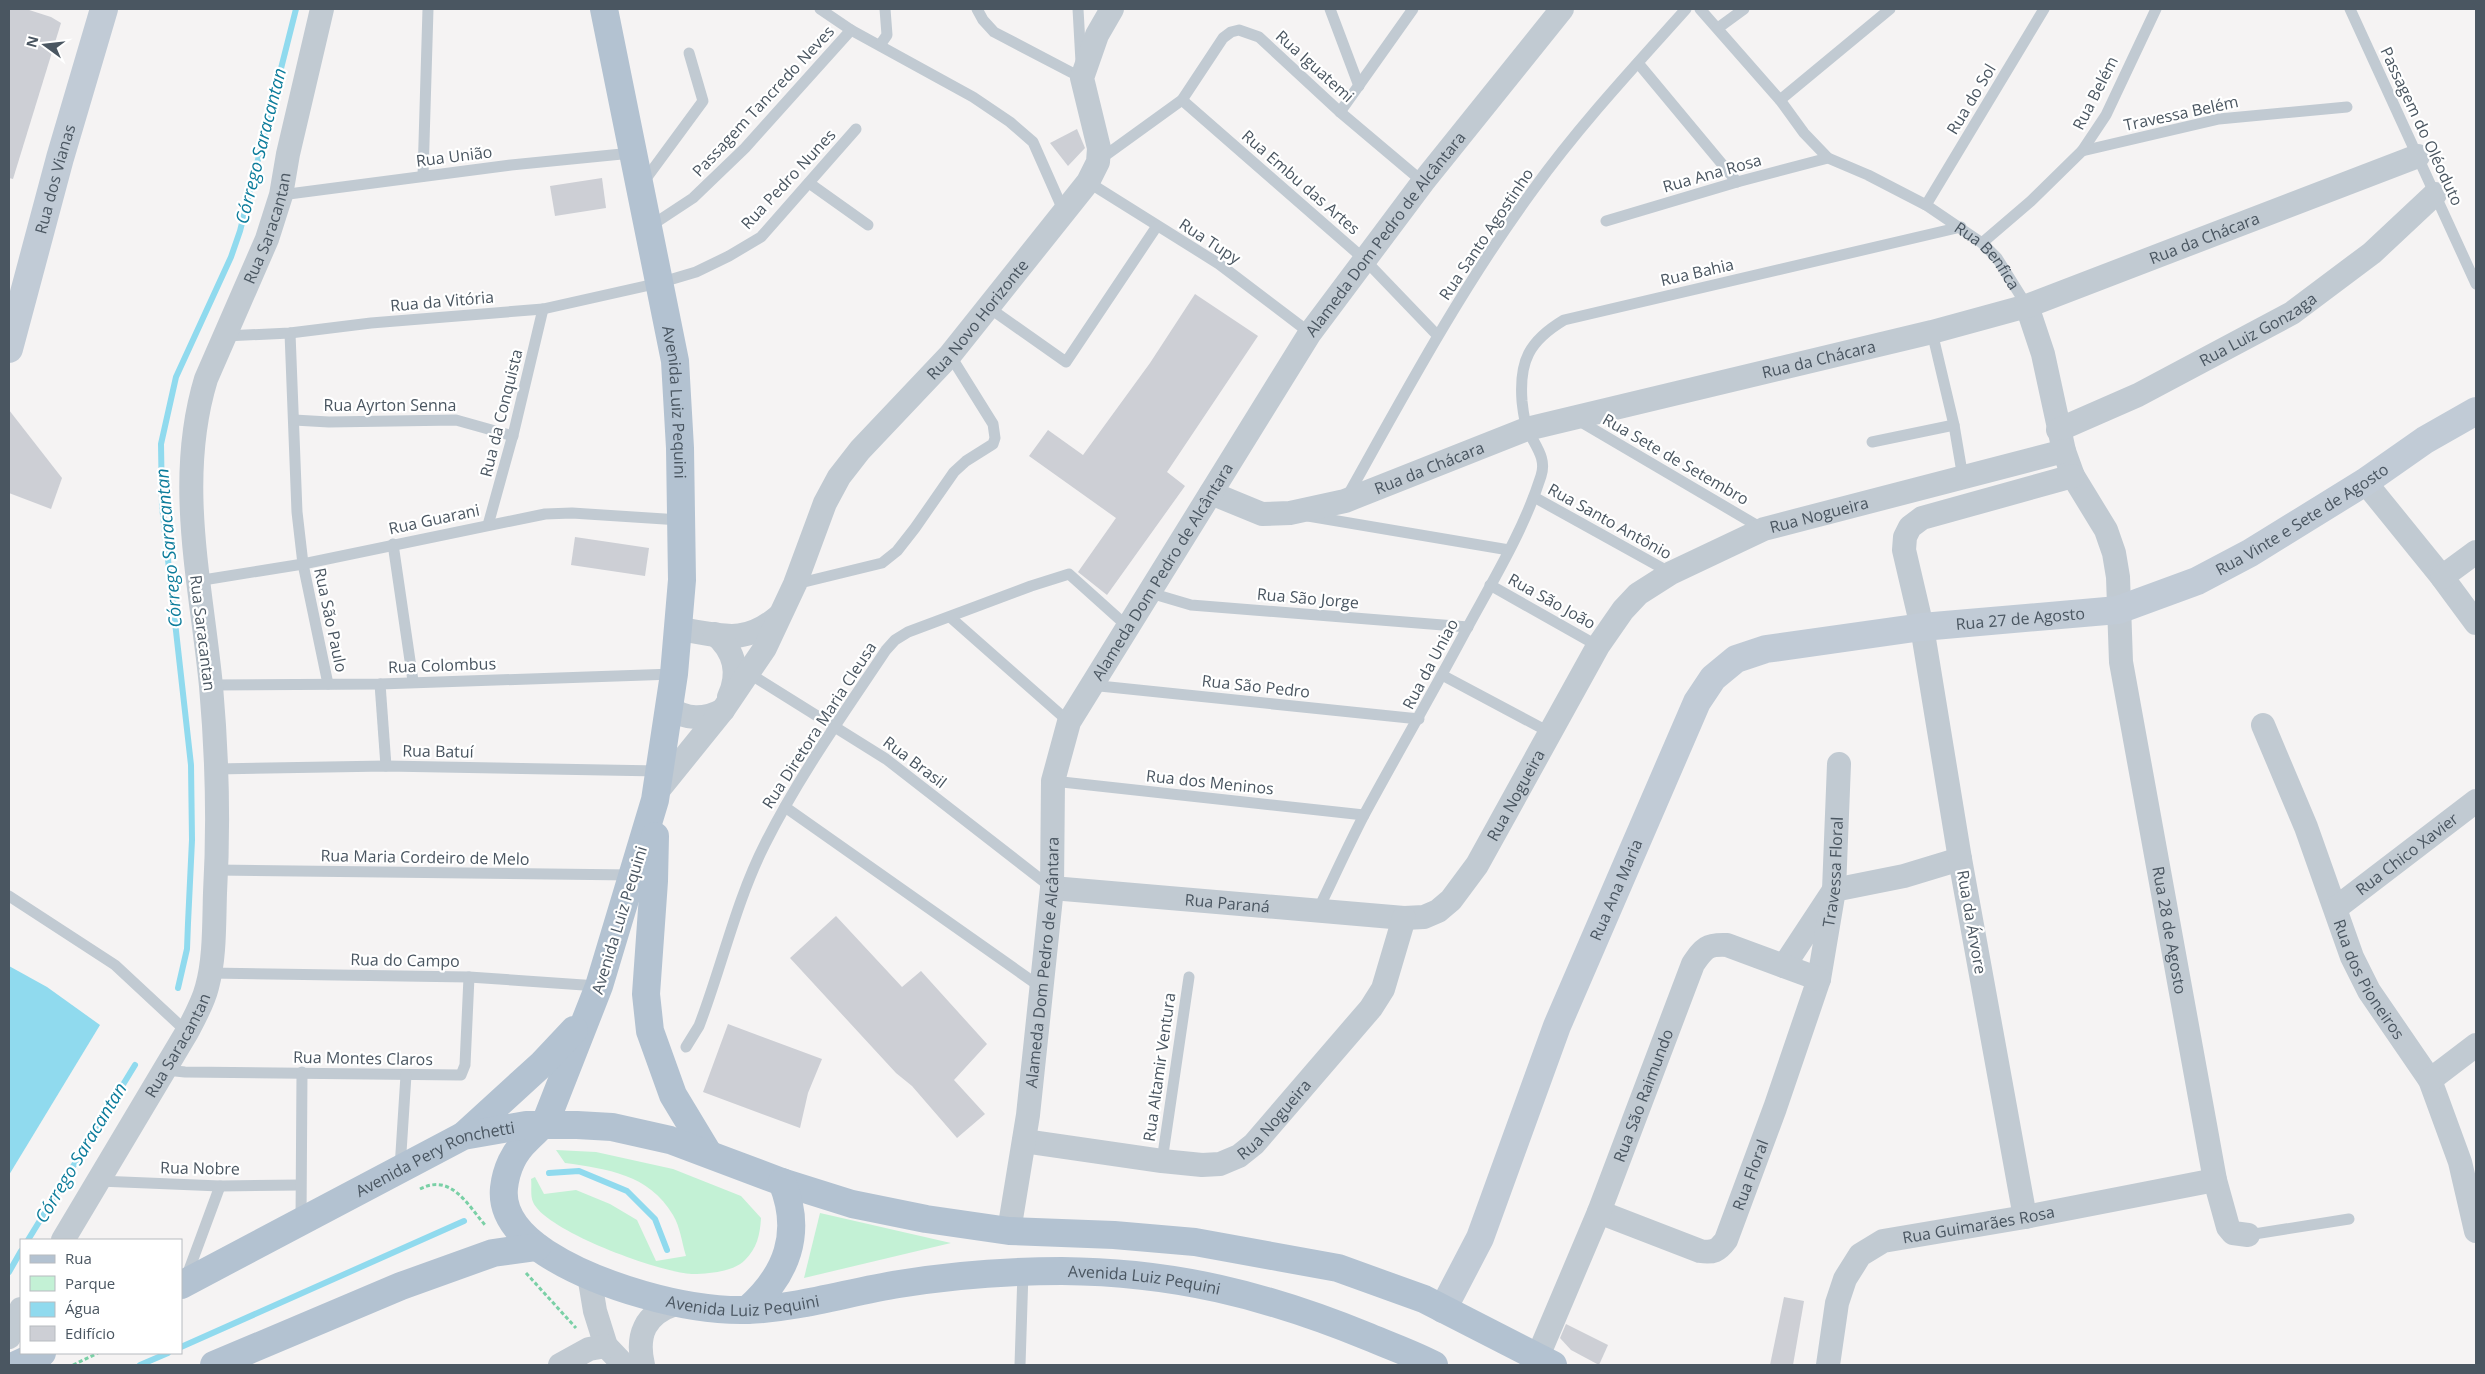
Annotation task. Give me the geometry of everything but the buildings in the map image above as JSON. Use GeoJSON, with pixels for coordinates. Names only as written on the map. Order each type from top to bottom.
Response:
{"type":"FeatureCollection","features":[{"type":"Feature","properties":{"kind":"main road","name":"Avenida Luiz Pequini"},"geometry":{"type":"LineString","coordinates":[[604,9],[677,378],[682,580],[679,629],[657,788],[634,875],[600,986],[544,1125],[518,1149],[508,1172],[504,1195],[506,1209],[512,1222],[537,1247],[566,1265],[589,1275],[675,1304],[748,1310],[798,1304],[898,1284],[975,1274],[1062,1271],[1148,1275],[1237,1291],[1313,1314],[1434,1365]]}},
{"type":"Feature","properties":{"kind":"main road","name":"Avenida Luiz Pequini"},"geometry":{"type":"LineString","coordinates":[[657,788],[654,881],[646,994],[650,1031],[673,1095],[708,1153]]}},
{"type":"Feature","properties":{"kind":"main road"},"geometry":{"type":"LineString","coordinates":[[463,1136],[566,1041],[589,1011]]}},
{"type":"Feature","properties":{"kind":"main road","name":"Avenida Pery Ronchetti"},"geometry":{"type":"LineString","coordinates":[[182,1284],[463,1136],[526,1125],[612,1127],[670,1140],[708,1153]]}},
{"type":"Feature","properties":{"kind":"main road"},"geometry":{"type":"LineString","coordinates":[[708,1153],[782,1182],[852,1204],[926,1219],[1009,1231],[1177,1241],[1263,1253],[1338,1268],[1400,1290],[1443,1309],[1546,1361]]}},
{"type":"Feature","properties":{"kind":"main road"},"geometry":{"type":"LineString","coordinates":[[748,1310],[769,1288],[786,1258],[791,1236],[792,1212],[782,1182]]}},
{"type":"Feature","properties":{"kind":"main road"},"geometry":{"type":"LineString","coordinates":[[214,1365],[401,1286],[493,1253],[537,1247]]}},
{"type":"Feature","properties":{"kind":"main road"},"geometry":{"type":"LineString","coordinates":[[16,1365],[40,1354]]}},
{"type":"Feature","properties":{"kind":"street","name":"Rua dos Vianas"},"geometry":{"type":"LineString","coordinates":[[9,350],[60,158],[104,9]]}},
{"type":"Feature","properties":{"kind":"street","name":"Rua Saracantan"},"geometry":{"type":"LineString","coordinates":[[64,1239],[187,1032],[200,1005],[210,973],[216,870],[216,769],[211,685],[190,520],[192,447],[201,398],[214,358],[264,248],[281,195],[288,154],[322,9]]}},
{"type":"Feature","properties":{"kind":"street"},"geometry":{"type":"LineString","coordinates":[[1093,172],[1097,131],[1082,78],[1097,35],[1112,9]]}},
{"type":"Feature","properties":{"kind":"street","name":"Alameda Dom Pedro de Alcântara"},"geometry":{"type":"LineString","coordinates":[[1009,1231],[1024,1141],[1052,888],[1053,780],[1069,722],[1090,685],[1128,627],[1147,592],[1310,333],[1423,182],[1562,9]]}},
{"type":"Feature","properties":{"kind":"street","name":"Rua da Chácara"},"geometry":{"type":"LineString","coordinates":[[1211,493],[1262,514],[1290,513],[1345,501],[1527,429],[1932,332],[2027,306],[2418,156]]}},
{"type":"Feature","properties":{"kind":"street","name":"Rua Novo Horizonte"},"geometry":{"type":"LineString","coordinates":[[657,788],[723,710],[750,674],[765,648],[795,584],[825,503],[839,477],[860,450],[950,355],[1064,212],[1093,172]]}},
{"type":"Feature","properties":{"kind":"street","name":"Rua Luiz Gonzaga"},"geometry":{"type":"LineString","coordinates":[[2061,440],[2138,395],[2292,313],[2372,253],[2435,194]]}},
{"type":"Feature","properties":{"kind":"street","name":"Rua Benfica"},"geometry":{"type":"LineString","coordinates":[[2027,306],[2043,354],[2061,440],[2073,476],[2106,530],[2114,553],[2118,577],[2118,610]]}},
{"type":"Feature","properties":{"kind":"street","name":"Rua Vinte e Sete de Agosto"},"geometry":{"type":"LineString","coordinates":[[2118,610],[2197,581],[2250,552],[2365,482],[2425,440],[2476,411]]}},
{"type":"Feature","properties":{"kind":"street","name":"Rua Nogueira"},"geometry":{"type":"LineString","coordinates":[[1024,1141],[1202,1165],[1220,1164],[1239,1156],[1254,1144],[1372,1008],[1383,989],[1404,918],[1424,917],[1438,911],[1451,900],[1477,865],[1598,646],[1623,610],[1638,594],[1671,574],[1764,530],[1963,478],[2061,440]]}},
{"type":"Feature","properties":{"kind":"street"},"geometry":{"type":"LineString","coordinates":[[1922,627],[1904,550],[1905,537],[1910,527],[1922,518],[2073,476]]}},
{"type":"Feature","properties":{"kind":"street"},"geometry":{"type":"LineString","coordinates":[[2365,482],[2442,577],[2476,623]]}},
{"type":"Feature","properties":{"kind":"street"},"geometry":{"type":"LineString","coordinates":[[2442,577],[2476,552]]}},
{"type":"Feature","properties":{"kind":"street","name":"Rua 27 de Agosto"},"geometry":{"type":"LineString","coordinates":[[1922,627],[2118,610]]}},
{"type":"Feature","properties":{"kind":"street","name":"Rua 28 de Agosto"},"geometry":{"type":"LineString","coordinates":[[2118,610],[2123,672],[2215,1180],[2228,1227],[2233,1233],[2248,1236]]}},
{"type":"Feature","properties":{"kind":"street","name":"Rua Novo Horizonte"},"geometry":{"type":"LineString","coordinates":[[679,629],[737,636],[752,634],[779,616]]}},
{"type":"Feature","properties":{"kind":"street","name":"Rua da Árvore"},"geometry":{"type":"LineString","coordinates":[[1922,627],[1960,859],[2025,1217]]}},
{"type":"Feature","properties":{"kind":"street","name":"Rua Ana Maria"},"geometry":{"type":"LineString","coordinates":[[1443,1309],[1480,1238],[1557,1026],[1697,702],[1713,678],[1736,658],[1766,649],[1922,627]]}},
{"type":"Feature","properties":{"kind":"street"},"geometry":{"type":"LineString","coordinates":[[669,708],[682,715],[699,718],[712,716],[723,710],[731,692],[735,668],[731,652],[715,634]]}},
{"type":"Feature","properties":{"kind":"street","name":"Rua dos Pioneiros"},"geometry":{"type":"LineString","coordinates":[[2263,725],[2306,827],[2352,957],[2369,990],[2430,1080],[2460,1162],[2476,1231]]}},
{"type":"Feature","properties":{"kind":"street","name":"Travessa Floral"},"geometry":{"type":"LineString","coordinates":[[1819,979],[1834,890],[1839,764]]}},
{"type":"Feature","properties":{"kind":"street","name":"Rua Chico Xavier"},"geometry":{"type":"LineString","coordinates":[[2336,908],[2476,801]]}},
{"type":"Feature","properties":{"kind":"street"},"geometry":{"type":"LineString","coordinates":[[1784,966],[1834,890],[1904,876],[1960,859]]}},
{"type":"Feature","properties":{"kind":"street","name":"Rua Paraná"},"geometry":{"type":"LineString","coordinates":[[1052,888],[1404,918]]}},
{"type":"Feature","properties":{"kind":"street","name":"Rua São Raimundo"},"geometry":{"type":"LineString","coordinates":[[1546,1361],[1598,1212],[1693,964],[1703,950],[1714,945],[1727,945],[1819,979]]}},
{"type":"Feature","properties":{"kind":"street","name":"Rua Floral"},"geometry":{"type":"LineString","coordinates":[[1598,1212],[1700,1251],[1711,1252],[1720,1249],[1726,1240],[1772,1117],[1819,979]]}},
{"type":"Feature","properties":{"kind":"street"},"geometry":{"type":"LineString","coordinates":[[2430,1080],[2476,1045]]}},
{"type":"Feature","properties":{"kind":"street","name":"Rua Guimarães Rosa"},"geometry":{"type":"LineString","coordinates":[[1828,1365],[1837,1303],[1845,1279],[1860,1255],[1883,1240],[2025,1217],[2215,1180]]}},
{"type":"Feature","properties":{"kind":"street"},"geometry":{"type":"LineString","coordinates":[[589,1275],[595,1311],[606,1346],[624,1365]]}},
{"type":"Feature","properties":{"kind":"street"},"geometry":{"type":"LineString","coordinates":[[643,1365],[641,1348],[645,1327],[657,1312],[675,1304]]}},
{"type":"Feature","properties":{"kind":"street"},"geometry":{"type":"LineString","coordinates":[[9,1337],[20,1311]]}},
{"type":"Feature","properties":{"kind":"street"},"geometry":{"type":"LineString","coordinates":[[560,1365],[589,1349],[606,1346]]}},
{"type":"Feature","properties":{"kind":"lane"},"geometry":{"type":"LineString","coordinates":[[423,176],[428,9]]}},
{"type":"Feature","properties":{"kind":"lane"},"geometry":{"type":"LineString","coordinates":[[820,9],[851,30],[973,97],[1010,122],[1032,142],[1064,212]]}},
{"type":"Feature","properties":{"kind":"lane"},"geometry":{"type":"LineString","coordinates":[[880,45],[887,35],[885,9]]}},
{"type":"Feature","properties":{"kind":"lane"},"geometry":{"type":"LineString","coordinates":[[977,9],[983,20],[994,32],[1082,78]]}},
{"type":"Feature","properties":{"kind":"lane"},"geometry":{"type":"LineString","coordinates":[[1078,9],[1082,78]]}},
{"type":"Feature","properties":{"kind":"lane"},"geometry":{"type":"LineString","coordinates":[[1330,9],[1359,86]]}},
{"type":"Feature","properties":{"kind":"lane"},"geometry":{"type":"LineString","coordinates":[[1340,112],[1413,9]]}},
{"type":"Feature","properties":{"kind":"lane","name":"Rua Santo Agostinho"},"geometry":{"type":"LineString","coordinates":[[1345,501],[1437,336],[1533,190],[1638,63],[1686,9]]}},
{"type":"Feature","properties":{"kind":"lane","name":"Rua Benfica"},"geometry":{"type":"LineString","coordinates":[[1700,9],[1780,100],[1804,133],[1828,158],[1868,175],[1926,205],[1982,243],[1997,258],[2027,306]]}},
{"type":"Feature","properties":{"kind":"lane"},"geometry":{"type":"LineString","coordinates":[[1718,28],[1744,9]]}},
{"type":"Feature","properties":{"kind":"lane"},"geometry":{"type":"LineString","coordinates":[[1780,100],[1890,9]]}},
{"type":"Feature","properties":{"kind":"lane","name":"Rua do Sol"},"geometry":{"type":"LineString","coordinates":[[1926,205],[2044,9]]}},
{"type":"Feature","properties":{"kind":"lane","name":"Rua Belém"},"geometry":{"type":"LineString","coordinates":[[1982,243],[2031,201],[2082,151],[2106,115],[2156,9]]}},
{"type":"Feature","properties":{"kind":"lane","name":"Passagem do Oléoduto"},"geometry":{"type":"LineString","coordinates":[[2350,9],[2476,284]]}},
{"type":"Feature","properties":{"kind":"lane","name":"Passagem Tancredo Neves"},"geometry":{"type":"LineString","coordinates":[[648,228],[693,198],[745,148],[851,30]]}},
{"type":"Feature","properties":{"kind":"lane","name":"Rua Iguatemi"},"geometry":{"type":"LineString","coordinates":[[1093,172],[1182,100],[1223,38],[1231,32],[1239,30],[1259,37],[1340,112],[1423,182]]}},
{"type":"Feature","properties":{"kind":"lane"},"geometry":{"type":"LineString","coordinates":[[639,188],[703,102],[689,52]]}},
{"type":"Feature","properties":{"kind":"lane"},"geometry":{"type":"LineString","coordinates":[[1638,63],[1737,182]]}},
{"type":"Feature","properties":{"kind":"lane","name":"Rua Embu das Artes"},"geometry":{"type":"LineString","coordinates":[[1182,100],[1364,259],[1437,336]]}},
{"type":"Feature","properties":{"kind":"lane","name":"Travessa Belém"},"geometry":{"type":"LineString","coordinates":[[2082,151],[2219,119],[2346,107]]}},
{"type":"Feature","properties":{"kind":"lane","name":"Rua Pedro Nunes"},"geometry":{"type":"LineString","coordinates":[[659,283],[696,272],[729,256],[761,237],[856,129]]}},
{"type":"Feature","properties":{"kind":"lane","name":"Rua União"},"geometry":{"type":"LineString","coordinates":[[281,195],[423,176],[632,153]]}},
{"type":"Feature","properties":{"kind":"lane","name":"Rua Ana Rosa"},"geometry":{"type":"LineString","coordinates":[[1606,221],[1737,182],[1828,158]]}},
{"type":"Feature","properties":{"kind":"lane","name":"Rua Tupy"},"geometry":{"type":"LineString","coordinates":[[1093,172],[1157,226],[1219,264],[1310,333]]}},
{"type":"Feature","properties":{"kind":"lane"},"geometry":{"type":"LineString","coordinates":[[809,183],[868,225]]}},
{"type":"Feature","properties":{"kind":"lane"},"geometry":{"type":"LineString","coordinates":[[988,307],[1066,362],[1157,226]]}},
{"type":"Feature","properties":{"kind":"lane","name":"Rua Bahia"},"geometry":{"type":"LineString","coordinates":[[1527,429],[1520,376],[1529,352],[1546,331],[1564,320],[1961,228]]}},
{"type":"Feature","properties":{"kind":"lane","name":"Rua da Vitória"},"geometry":{"type":"LineString","coordinates":[[225,336],[290,333],[408,320],[543,309],[659,283]]}},
{"type":"Feature","properties":{"kind":"lane","name":"Rua da Conquista"},"geometry":{"type":"LineString","coordinates":[[488,525],[513,436],[543,309]]}},
{"type":"Feature","properties":{"kind":"lane"},"geometry":{"type":"LineString","coordinates":[[1932,332],[1954,425],[1963,478]]}},
{"type":"Feature","properties":{"kind":"lane","name":"Rua São Paulo"},"geometry":{"type":"LineString","coordinates":[[290,333],[294,466],[303,564],[328,684]]}},
{"type":"Feature","properties":{"kind":"lane"},"geometry":{"type":"LineString","coordinates":[[795,584],[882,563],[896,551],[915,528],[954,472],[966,461],[993,444],[995,432],[993,424],[950,355]]}},
{"type":"Feature","properties":{"kind":"lane","name":"Rua Sete de Setembro"},"geometry":{"type":"LineString","coordinates":[[1572,417],[1764,530]]}},
{"type":"Feature","properties":{"kind":"lane","name":"Rua Ayrton Senna"},"geometry":{"type":"LineString","coordinates":[[294,420],[329,422],[456,420],[513,436]]}},
{"type":"Feature","properties":{"kind":"lane"},"geometry":{"type":"LineString","coordinates":[[1872,442],[1954,425]]}},
{"type":"Feature","properties":{"kind":"lane","name":"Rua da Uniao"},"geometry":{"type":"LineString","coordinates":[[1318,910],[1364,815],[1419,719],[1534,497],[1542,473],[1543,461],[1539,448],[1527,429]]}},
{"type":"Feature","properties":{"kind":"lane","name":"Rua Santo Antônio"},"geometry":{"type":"LineString","coordinates":[[1534,497],[1671,574]]}},
{"type":"Feature","properties":{"kind":"lane","name":"Rua Guarani"},"geometry":{"type":"LineString","coordinates":[[197,581],[303,564],[545,514],[572,513],[680,520]]}},
{"type":"Feature","properties":{"kind":"lane"},"geometry":{"type":"LineString","coordinates":[[1290,513],[1508,550]]}},
{"type":"Feature","properties":{"kind":"lane"},"geometry":{"type":"LineString","coordinates":[[393,544],[413,681]]}},
{"type":"Feature","properties":{"kind":"lane","name":"Rua Diretora Maria Cleusa"},"geometry":{"type":"LineString","coordinates":[[686,1047],[699,1026],[747,885],[764,845],[834,727],[886,650],[895,640],[908,632],[1031,586],[1069,574],[1128,627]]}},
{"type":"Feature","properties":{"kind":"lane","name":"Rua São João"},"geometry":{"type":"LineString","coordinates":[[1490,585],[1598,646]]}},
{"type":"Feature","properties":{"kind":"lane","name":"Rua São Jorge"},"geometry":{"type":"LineString","coordinates":[[1147,592],[1191,605],[1468,627]]}},
{"type":"Feature","properties":{"kind":"lane"},"geometry":{"type":"LineString","coordinates":[[950,617],[1069,722]]}},
{"type":"Feature","properties":{"kind":"lane","name":"Rua Colombus"},"geometry":{"type":"LineString","coordinates":[[211,685],[380,684],[413,681],[674,674]]}},
{"type":"Feature","properties":{"kind":"lane","name":"Rua Brasil"},"geometry":{"type":"LineString","coordinates":[[750,674],[834,727],[862,742],[886,759],[1052,888]]}},
{"type":"Feature","properties":{"kind":"lane"},"geometry":{"type":"LineString","coordinates":[[1442,675],[1551,734]]}},
{"type":"Feature","properties":{"kind":"lane"},"geometry":{"type":"LineString","coordinates":[[380,684],[386,766]]}},
{"type":"Feature","properties":{"kind":"lane","name":"Rua São Pedro"},"geometry":{"type":"LineString","coordinates":[[1090,685],[1419,719]]}},
{"type":"Feature","properties":{"kind":"lane","name":"Rua Batuí"},"geometry":{"type":"LineString","coordinates":[[216,769],[386,766],[657,788]]}},
{"type":"Feature","properties":{"kind":"lane","name":"Rua dos Meninos"},"geometry":{"type":"LineString","coordinates":[[1053,780],[1364,815]]}},
{"type":"Feature","properties":{"kind":"lane"},"geometry":{"type":"LineString","coordinates":[[785,807],[1042,988]]}},
{"type":"Feature","properties":{"kind":"lane","name":"Rua Maria Cordeiro de Melo"},"geometry":{"type":"LineString","coordinates":[[216,870],[634,875]]}},
{"type":"Feature","properties":{"kind":"lane"},"geometry":{"type":"LineString","coordinates":[[9,896],[114,965],[187,1032]]}},
{"type":"Feature","properties":{"kind":"lane","name":"Rua do Campo"},"geometry":{"type":"LineString","coordinates":[[210,973],[469,978],[600,986]]}},
{"type":"Feature","properties":{"kind":"lane","name":"Rua Altamir Ventura"},"geometry":{"type":"LineString","coordinates":[[1162,1161],[1189,977]]}},
{"type":"Feature","properties":{"kind":"lane","name":"Rua Montes Claros"},"geometry":{"type":"LineString","coordinates":[[166,1070],[185,1072],[302,1072],[456,1076],[464,1071],[469,978]]}},
{"type":"Feature","properties":{"kind":"lane"},"geometry":{"type":"LineString","coordinates":[[301,1221],[302,1072]]}},
{"type":"Feature","properties":{"kind":"lane"},"geometry":{"type":"LineString","coordinates":[[400,1168],[406,1075]]}},
{"type":"Feature","properties":{"kind":"lane","name":"Rua Nobre"},"geometry":{"type":"LineString","coordinates":[[99,1181],[220,1186],[300,1184]]}},
{"type":"Feature","properties":{"kind":"lane"},"geometry":{"type":"LineString","coordinates":[[182,1284],[220,1186]]}},
{"type":"Feature","properties":{"kind":"lane"},"geometry":{"type":"LineString","coordinates":[[2248,1236],[2349,1219]]}},
{"type":"Feature","properties":{"kind":"lane"},"geometry":{"type":"LineString","coordinates":[[1020,1365],[1023,1272]]}},
{"type":"Feature","properties":{"kind":"path"},"geometry":{"type":"LineString","coordinates":[[73,1365],[96,1354]]}},
{"type":"Feature","properties":{"kind":"green space"},"geometry":{"type":"Polygon","coordinates":[[[556,1150],[596,1152],[673,1169],[741,1196],[761,1218],[759,1236],[755,1246],[745,1260],[735,1267],[694,1274],[657,1267],[581,1238],[542,1213],[532,1200],[531,1179],[535,1177],[544,1194],[576,1190],[610,1204],[637,1220],[656,1261],[686,1256],[673,1215],[652,1190],[639,1182],[611,1171],[565,1163],[556,1150]]]}},
{"type":"Feature","properties":{"kind":"green space"},"geometry":{"type":"Polygon","coordinates":[[[820,1213],[951,1243],[804,1278],[820,1213]]]}},
{"type":"Feature","properties":{"kind":"water"},"geometry":{"type":"Polygon","coordinates":[[[9,966],[47,987],[100,1025],[9,1175],[9,966]]]}},
{"type":"Feature","properties":{"kind":"waterway","name":"Córrego Saracantan"},"geometry":{"type":"LineString","coordinates":[[178,988],[187,949],[192,840],[191,765],[162,506],[161,444],[176,377],[231,257],[240,231],[296,9]]}},
{"type":"Feature","properties":{"kind":"waterway","name":"Córrego Saracantan"},"geometry":{"type":"LineString","coordinates":[[29,1239],[135,1065]]}},
{"type":"Feature","properties":{"kind":"waterway"},"geometry":{"type":"LineString","coordinates":[[549,1173],[579,1171],[627,1191],[655,1219],[667,1250]]}},
{"type":"Feature","properties":{"kind":"waterway"},"geometry":{"type":"LineString","coordinates":[[182,1347],[464,1221]]}},
{"type":"Feature","properties":{"kind":"waterway","name":"Córrego Saracantan"},"geometry":{"type":"LineString","coordinates":[[9,1272],[20,1253]]}},
{"type":"Feature","properties":{"kind":"waterway"},"geometry":{"type":"LineString","coordinates":[[140,1365],[166,1354]]}}]}
